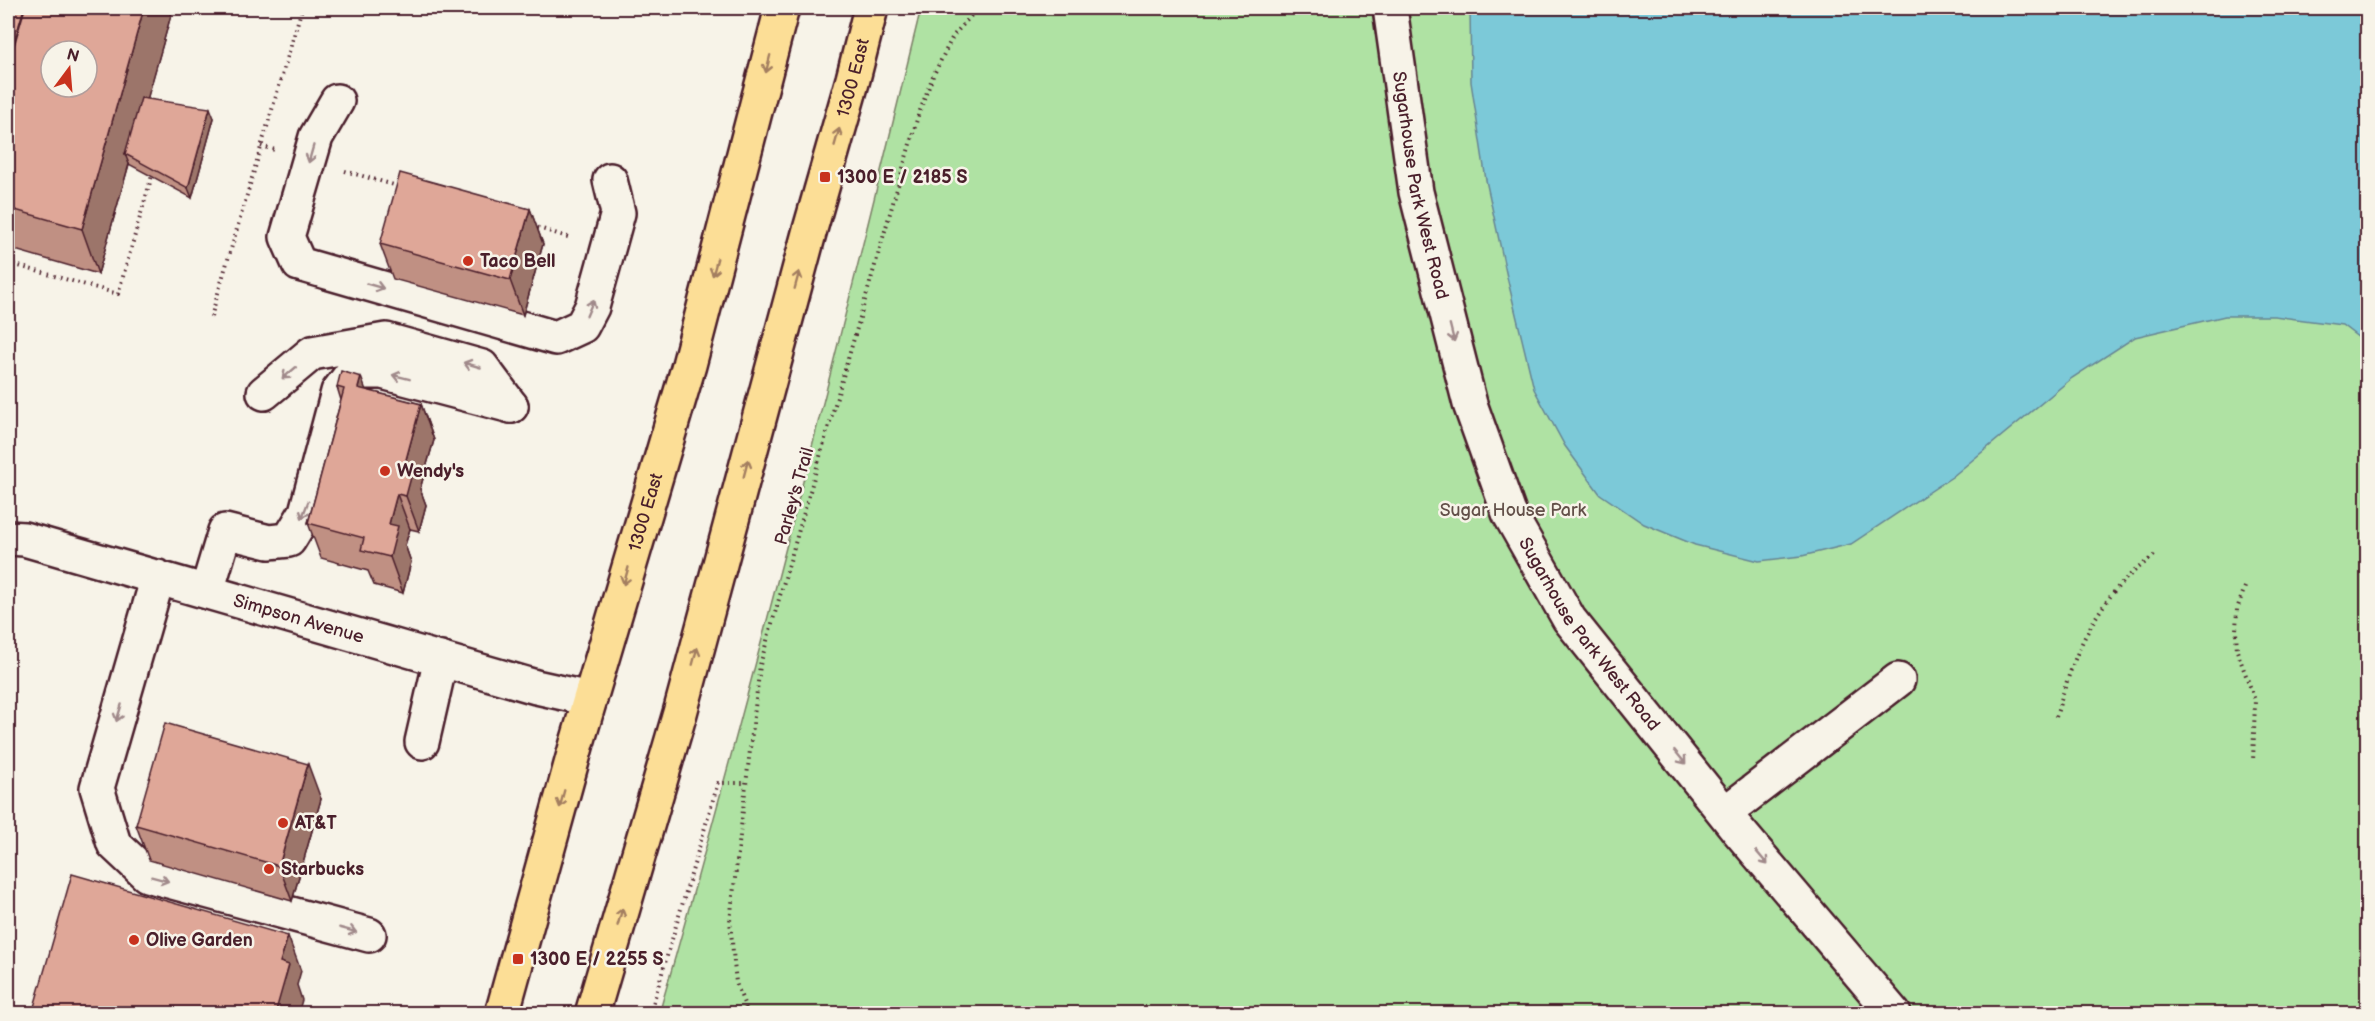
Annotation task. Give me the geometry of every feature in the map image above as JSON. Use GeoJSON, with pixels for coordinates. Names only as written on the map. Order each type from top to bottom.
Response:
{"type":"FeatureCollection","features":[{"type":"Feature","properties":{"kind":"main road","name":"1300 East"},"geometry":{"type":"LineString","coordinates":[[502,1014],[590,699],[688,365],[782,8]]}},
{"type":"Feature","properties":{"kind":"main road","name":"1300 East"},"geometry":{"type":"LineString","coordinates":[[592,1014],[680,712],[871,8]]}},
{"type":"Feature","properties":{"kind":"street","name":"Sugarhouse Park West Road"},"geometry":{"type":"LineString","coordinates":[[1390,8],[1416,192],[1470,404],[1509,513],[1569,619],[1725,813],[1894,1014]]}},
{"type":"Feature","properties":{"kind":"street"},"geometry":{"type":"LineString","coordinates":[[337,101],[316,137],[287,237],[299,264],[556,338],[582,326],[592,307],[618,213],[610,180]]}},
{"type":"Feature","properties":{"kind":"street"},"geometry":{"type":"LineString","coordinates":[[207,591],[225,531],[269,542],[289,540],[306,512],[338,392],[353,372],[382,372],[511,406],[482,368],[386,340],[312,354],[264,393]]}},
{"type":"Feature","properties":{"kind":"street","name":"Simpson Avenue"},"geometry":{"type":"LineString","coordinates":[[8,538],[24,539],[536,687],[590,699]]}},
{"type":"Feature","properties":{"kind":"street"},"geometry":{"type":"LineString","coordinates":[[158,577],[97,788],[114,844],[147,875],[369,935]]}},
{"type":"Feature","properties":{"kind":"street"},"geometry":{"type":"LineString","coordinates":[[422,742],[441,659]]}},
{"type":"Feature","properties":{"kind":"street"},"geometry":{"type":"LineString","coordinates":[[1725,813],[1898,680]]}},
{"type":"Feature","properties":{"kind":"path"},"geometry":{"type":"LineString","coordinates":[[211,317],[302,8]]}},
{"type":"Feature","properties":{"kind":"path","name":"Parley's Trail"},"geometry":{"type":"LineString","coordinates":[[748,1014],[736,983],[730,921],[760,664],[918,116],[933,76],[953,36],[978,8]]}},
{"type":"Feature","properties":{"kind":"path"},"geometry":{"type":"LineString","coordinates":[[8,263],[118,294],[153,169]]}},
{"type":"Feature","properties":{"kind":"path"},"geometry":{"type":"LineString","coordinates":[[344,170],[411,190]]}},
{"type":"Feature","properties":{"kind":"path"},"geometry":{"type":"LineString","coordinates":[[523,224],[579,240]]}},
{"type":"Feature","properties":{"kind":"path"},"geometry":{"type":"LineString","coordinates":[[2056,717],[2070,668],[2094,619],[2119,585],[2157,553]]}},
{"type":"Feature","properties":{"kind":"path"},"geometry":{"type":"LineString","coordinates":[[2245,587],[2237,609],[2236,631],[2237,651],[2254,700],[2253,762]]}},
{"type":"Feature","properties":{"kind":"path"},"geometry":{"type":"LineString","coordinates":[[650,1014],[718,783],[746,783]]}},
{"type":"Feature","properties":{"kind":"path"},"geometry":{"type":"LineString","coordinates":[[2361,915],[2367,916]]}},
{"type":"Feature","properties":{"kind":"green space","name":"Sugar House Park"},"geometry":{"type":"Polygon","coordinates":[[[921,8],[2367,8],[2367,1013],[659,1014],[729,763],[795,512],[921,8]]]}},
{"type":"Feature","properties":{"kind":"water"},"geometry":{"type":"Polygon","coordinates":[[[1470,8],[2367,8],[2367,344],[2342,325],[2274,316],[2225,316],[2135,337],[2072,378],[1952,477],[1851,544],[1802,556],[1759,561],[1695,545],[1644,524],[1600,494],[1565,446],[1534,389],[1486,180],[1471,82],[1470,8]]]}},
{"type":"Feature","properties":{"kind":"building"},"geometry":{"type":"Polygon","coordinates":[[[8,8],[24,8],[8,63],[8,8]]]}},
{"type":"Feature","properties":{"kind":"building"},"geometry":{"type":"Polygon","coordinates":[[[25,8],[144,8],[82,229],[8,208],[8,66],[25,8]]]}},
{"type":"Feature","properties":{"kind":"building"},"geometry":{"type":"Polygon","coordinates":[[[141,98],[210,108],[188,188],[125,154],[141,98]]]}},
{"type":"Feature","properties":{"kind":"building"},"geometry":{"type":"Polygon","coordinates":[[[400,173],[530,209],[510,280],[380,244],[400,173]]]}},
{"type":"Feature","properties":{"kind":"building","name":"Wendy's"},"geometry":{"type":"Polygon","coordinates":[[[341,371],[361,377],[358,388],[421,404],[404,467],[413,470],[406,496],[397,494],[389,524],[398,526],[390,557],[361,550],[364,538],[308,523],[344,389],[337,387],[341,371]]]}},
{"type":"Feature","properties":{"kind":"building"},"geometry":{"type":"Polygon","coordinates":[[[165,723],[308,764],[279,866],[136,825],[165,723]]]}},
{"type":"Feature","properties":{"kind":"building","name":"Olive Garden"},"geometry":{"type":"Polygon","coordinates":[[[72,874],[288,936],[280,962],[289,965],[275,1014],[32,1014],[72,874]]]}},
{"type":"Feature","properties":{"kind":"place","name":"1300 E / 2185 S"},"geometry":{"type":"Point","coordinates":[825,177]}},
{"type":"Feature","properties":{"kind":"place","name":"Taco Bell"},"geometry":{"type":"Point","coordinates":[468,261]}},
{"type":"Feature","properties":{"kind":"place","name":"Wendy's"},"geometry":{"type":"Point","coordinates":[385,471]}},
{"type":"Feature","properties":{"kind":"place","name":"AT&T"},"geometry":{"type":"Point","coordinates":[283,823]}},
{"type":"Feature","properties":{"kind":"place","name":"Starbucks"},"geometry":{"type":"Point","coordinates":[269,869]}},
{"type":"Feature","properties":{"kind":"place","name":"Olive Garden"},"geometry":{"type":"Point","coordinates":[134,940]}},
{"type":"Feature","properties":{"kind":"place","name":"1300 E / 2255 S"},"geometry":{"type":"Point","coordinates":[518,959]}}]}
